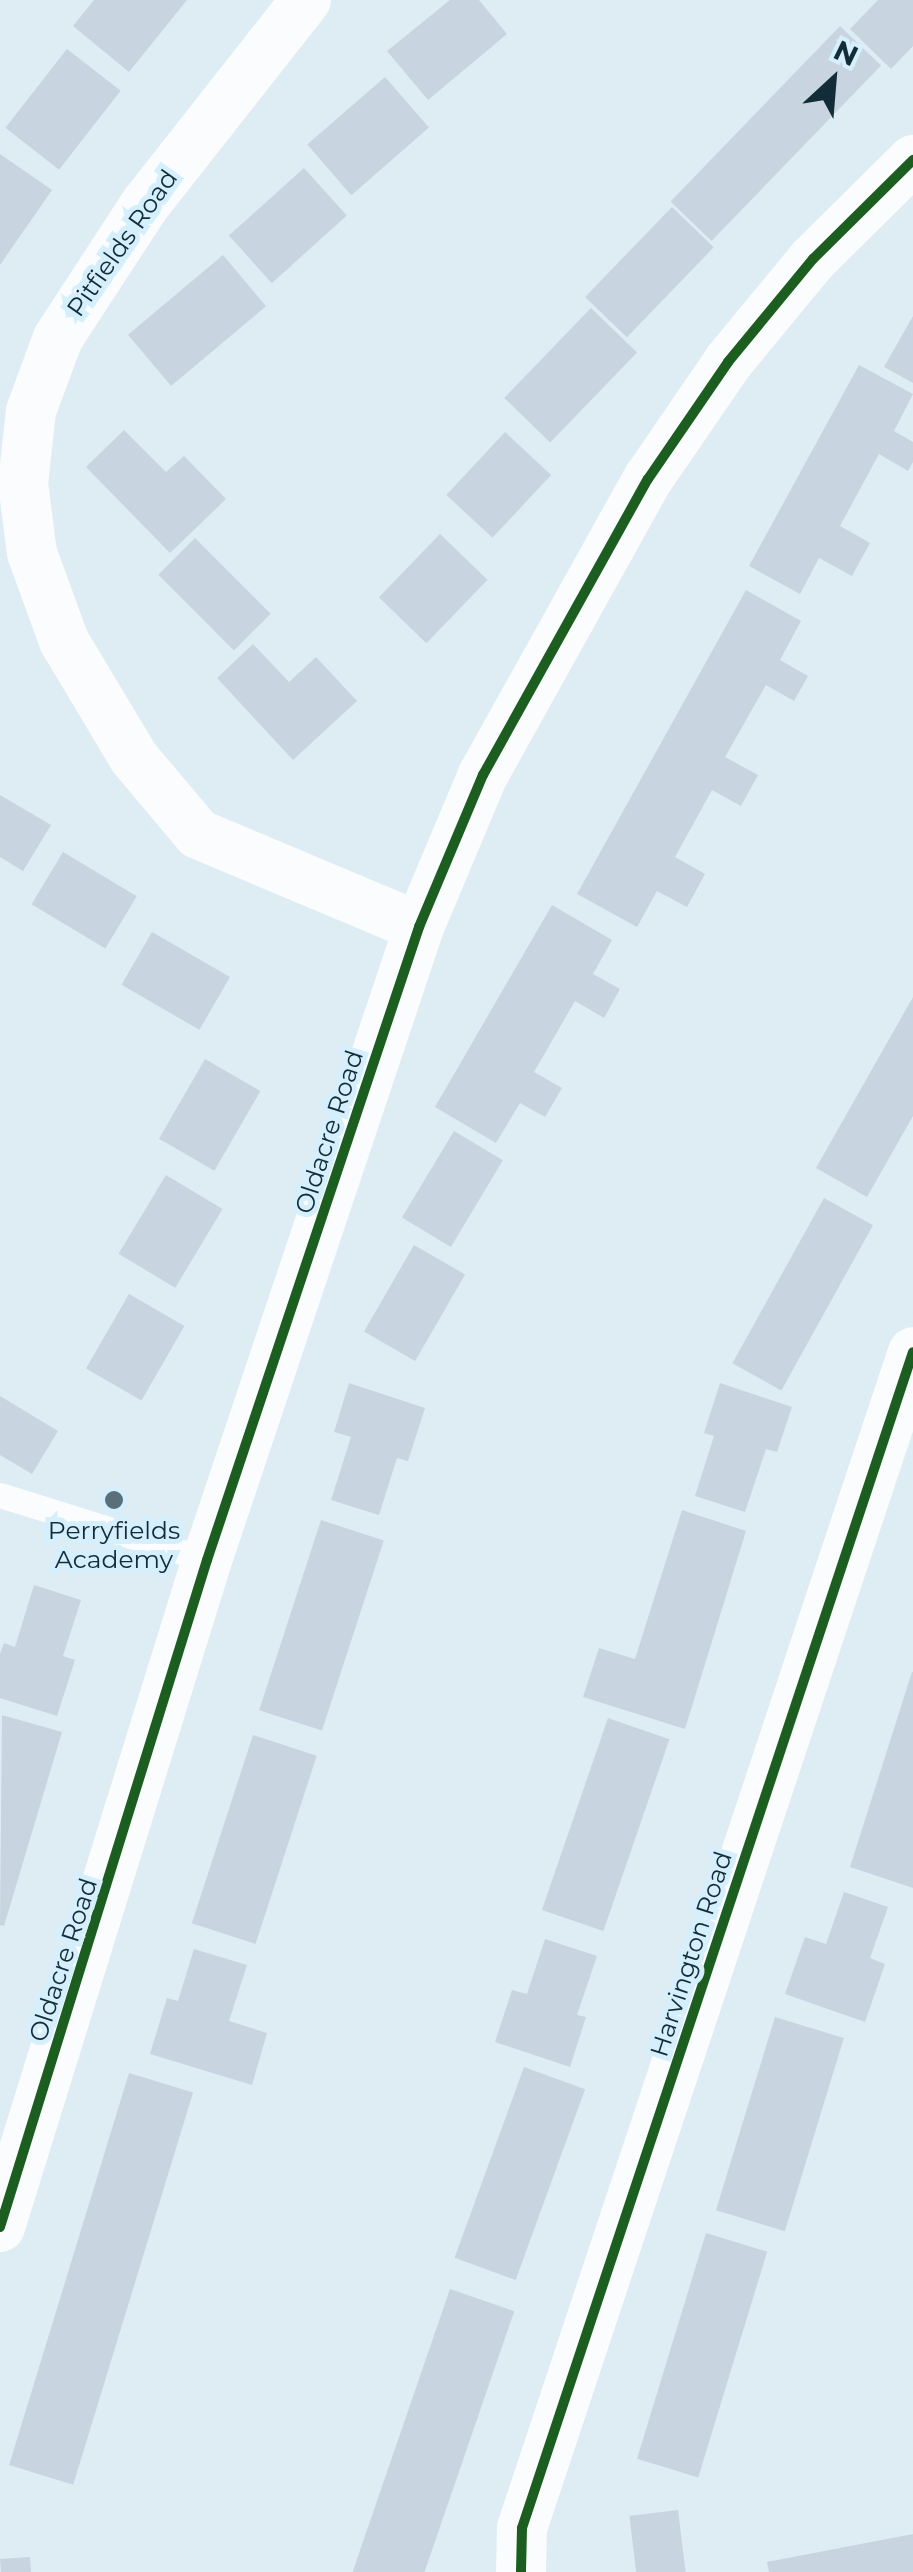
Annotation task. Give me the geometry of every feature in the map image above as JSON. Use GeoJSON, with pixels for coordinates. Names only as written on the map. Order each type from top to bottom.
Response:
{"type":"FeatureCollection","features":[{"type":"Feature","properties":{"kind":"street","name":"Pitfields Road"},"geometry":{"type":"LineString","coordinates":[[306,0],[146,203],[58,338],[31,412],[23,483],[32,553],[64,640],[134,758],[198,834],[418,927]]}},
{"type":"Feature","properties":{"kind":"street","name":"Oldacre Road"},"geometry":{"type":"LineString","coordinates":[[0,2226],[208,1560],[418,927],[483,775],[648,479],[728,362],[813,259],[913,160]]}},
{"type":"Feature","properties":{"kind":"street","name":"Harvington Road"},"geometry":{"type":"LineString","coordinates":[[520,2572],[522,2528],[913,1352]]}},
{"type":"Feature","properties":{"kind":"lane"},"geometry":{"type":"LineString","coordinates":[[0,1495],[208,1560]]}},
{"type":"Feature","properties":{"kind":"building"},"geometry":{"type":"Polygon","coordinates":[[[94,0],[187,0],[129,72],[73,26],[94,0]]]}},
{"type":"Feature","properties":{"kind":"building"},"geometry":{"type":"Polygon","coordinates":[[[450,0],[479,0],[507,34],[428,100],[387,51],[450,0]]]}},
{"type":"Feature","properties":{"kind":"building"},"geometry":{"type":"Polygon","coordinates":[[[878,0],[913,0],[913,46],[891,69],[850,29],[878,0]]]}},
{"type":"Feature","properties":{"kind":"building"},"geometry":{"type":"Polygon","coordinates":[[[840,26],[881,66],[712,241],[671,202],[840,26]]]}},
{"type":"Feature","properties":{"kind":"building"},"geometry":{"type":"Polygon","coordinates":[[[67,49],[121,91],[59,170],[5,128],[67,49]]]}},
{"type":"Feature","properties":{"kind":"building"},"geometry":{"type":"Polygon","coordinates":[[[385,77],[429,128],[351,195],[307,145],[385,77]]]}},
{"type":"Feature","properties":{"kind":"building"},"geometry":{"type":"Polygon","coordinates":[[[0,154],[52,190],[0,265],[0,154]]]}},
{"type":"Feature","properties":{"kind":"building"},"geometry":{"type":"Polygon","coordinates":[[[304,168],[347,216],[272,283],[229,236],[304,168]]]}},
{"type":"Feature","properties":{"kind":"building"},"geometry":{"type":"Polygon","coordinates":[[[672,207],[714,247],[627,337],[585,297],[672,207]]]}},
{"type":"Feature","properties":{"kind":"building"},"geometry":{"type":"Polygon","coordinates":[[[223,255],[266,306],[171,386],[128,335],[223,255]]]}},
{"type":"Feature","properties":{"kind":"building"},"geometry":{"type":"Polygon","coordinates":[[[591,308],[637,352],[550,442],[504,398],[591,308]]]}},
{"type":"Feature","properties":{"kind":"building"},"geometry":{"type":"Polygon","coordinates":[[[913,316],[913,383],[884,367],[913,316]]]}},
{"type":"Feature","properties":{"kind":"building"},"geometry":{"type":"Polygon","coordinates":[[[859,365],[913,394],[894,431],[913,442],[913,462],[908,471],[879,454],[840,526],[870,543],[852,576],[819,558],[800,594],[749,566],[859,365]]]}},
{"type":"Feature","properties":{"kind":"building"},"geometry":{"type":"Polygon","coordinates":[[[124,430],[166,472],[184,456],[226,499],[170,553],[86,467],[124,430]]]}},
{"type":"Feature","properties":{"kind":"building"},"geometry":{"type":"Polygon","coordinates":[[[505,432],[551,475],[492,538],[446,495],[505,432]]]}},
{"type":"Feature","properties":{"kind":"building"},"geometry":{"type":"Polygon","coordinates":[[[440,534],[487,580],[426,643],[379,597],[440,534]]]}},
{"type":"Feature","properties":{"kind":"building"},"geometry":{"type":"Polygon","coordinates":[[[195,538],[271,614],[234,650],[158,575],[195,538]]]}},
{"type":"Feature","properties":{"kind":"building"},"geometry":{"type":"Polygon","coordinates":[[[746,590],[801,621],[780,660],[808,676],[794,701],[766,685],[725,757],[758,775],[741,806],[712,790],[675,857],[705,874],[687,907],[657,891],[637,927],[577,894],[746,590]]]}},
{"type":"Feature","properties":{"kind":"building"},"geometry":{"type":"Polygon","coordinates":[[[253,644],[289,682],[316,657],[357,701],[293,760],[217,678],[253,644]]]}},
{"type":"Feature","properties":{"kind":"building"},"geometry":{"type":"Polygon","coordinates":[[[0,795],[51,825],[23,871],[0,857],[0,795]]]}},
{"type":"Feature","properties":{"kind":"building"},"geometry":{"type":"Polygon","coordinates":[[[63,852],[137,896],[105,949],[32,904],[63,852]]]}},
{"type":"Feature","properties":{"kind":"building"},"geometry":{"type":"Polygon","coordinates":[[[552,905],[612,940],[593,974],[620,989],[604,1018],[575,1001],[534,1072],[562,1088],[545,1117],[520,1103],[496,1143],[435,1107],[552,905]]]}},
{"type":"Feature","properties":{"kind":"building"},"geometry":{"type":"Polygon","coordinates":[[[152,932],[230,977],[199,1030],[122,985],[152,932]]]}},
{"type":"Feature","properties":{"kind":"building"},"geometry":{"type":"Polygon","coordinates":[[[913,997],[913,1116],[867,1197],[816,1168],[913,997]]]}},
{"type":"Feature","properties":{"kind":"building"},"geometry":{"type":"Polygon","coordinates":[[[205,1059],[260,1091],[214,1171],[159,1139],[205,1059]]]}},
{"type":"Feature","properties":{"kind":"building"},"geometry":{"type":"Polygon","coordinates":[[[454,1131],[503,1160],[451,1247],[402,1218],[454,1131]]]}},
{"type":"Feature","properties":{"kind":"building"},"geometry":{"type":"Polygon","coordinates":[[[166,1175],[223,1209],[175,1288],[119,1254],[166,1175]]]}},
{"type":"Feature","properties":{"kind":"building"},"geometry":{"type":"Polygon","coordinates":[[[824,1198],[873,1225],[781,1390],[732,1363],[824,1198]]]}},
{"type":"Feature","properties":{"kind":"building"},"geometry":{"type":"Polygon","coordinates":[[[414,1245],[465,1274],[415,1361],[364,1332],[414,1245]]]}},
{"type":"Feature","properties":{"kind":"building"},"geometry":{"type":"Polygon","coordinates":[[[129,1294],[184,1326],[141,1400],[86,1368],[129,1294]]]}},
{"type":"Feature","properties":{"kind":"building"},"geometry":{"type":"Polygon","coordinates":[[[349,1383],[425,1408],[408,1461],[397,1458],[379,1515],[331,1500],[351,1437],[334,1432],[349,1383]]]}},
{"type":"Feature","properties":{"kind":"building"},"geometry":{"type":"Polygon","coordinates":[[[720,1383],[792,1407],[777,1452],[766,1449],[745,1512],[695,1496],[714,1436],[704,1433],[720,1383]]]}},
{"type":"Feature","properties":{"kind":"building"},"geometry":{"type":"Polygon","coordinates":[[[0,1396],[58,1431],[32,1474],[0,1455],[0,1396]]]}},
{"type":"Feature","properties":{"kind":"building"},"geometry":{"type":"Polygon","coordinates":[[[682,1510],[746,1531],[685,1729],[583,1697],[599,1648],[635,1659],[682,1510]]]}},
{"type":"Feature","properties":{"kind":"building"},"geometry":{"type":"Polygon","coordinates":[[[321,1520],[384,1540],[322,1731],[259,1710],[321,1520]]]}},
{"type":"Feature","properties":{"kind":"building"},"geometry":{"type":"Polygon","coordinates":[[[34,1585],[81,1600],[63,1656],[75,1660],[57,1716],[0,1698],[0,1654],[4,1643],[15,1647],[34,1585]]]}},
{"type":"Feature","properties":{"kind":"building"},"geometry":{"type":"Polygon","coordinates":[[[913,1672],[913,1888],[850,1867],[913,1672]]]}},
{"type":"Feature","properties":{"kind":"building"},"geometry":{"type":"Polygon","coordinates":[[[2,1715],[62,1732],[4,1926],[0,1925],[2,1715]]]}},
{"type":"Feature","properties":{"kind":"building"},"geometry":{"type":"Polygon","coordinates":[[[608,1718],[669,1739],[603,1931],[542,1910],[608,1718]]]}},
{"type":"Feature","properties":{"kind":"building"},"geometry":{"type":"Polygon","coordinates":[[[253,1735],[317,1756],[256,1944],[192,1923],[253,1735]]]}},
{"type":"Feature","properties":{"kind":"building"},"geometry":{"type":"Polygon","coordinates":[[[844,1892],[888,1907],[870,1958],[885,1964],[865,2022],[785,1994],[805,1937],[826,1944],[844,1892]]]}},
{"type":"Feature","properties":{"kind":"building"},"geometry":{"type":"Polygon","coordinates":[[[545,1939],[597,1956],[577,2015],[586,2017],[570,2067],[495,2042],[512,1990],[527,1994],[545,1939]]]}},
{"type":"Feature","properties":{"kind":"building"},"geometry":{"type":"Polygon","coordinates":[[[194,1949],[247,1965],[229,2021],[267,2033],[252,2085],[150,2054],[167,1998],[178,2001],[194,1949]]]}},
{"type":"Feature","properties":{"kind":"building"},"geometry":{"type":"Polygon","coordinates":[[[775,2017],[844,2038],[785,2231],[716,2210],[775,2017]]]}},
{"type":"Feature","properties":{"kind":"building"},"geometry":{"type":"Polygon","coordinates":[[[524,2067],[585,2089],[516,2280],[455,2258],[524,2067]]]}},
{"type":"Feature","properties":{"kind":"building"},"geometry":{"type":"Polygon","coordinates":[[[129,2073],[193,2093],[73,2485],[9,2465],[129,2073]]]}},
{"type":"Feature","properties":{"kind":"building"},"geometry":{"type":"Polygon","coordinates":[[[706,2233],[767,2252],[698,2477],[637,2459],[706,2233]]]}},
{"type":"Feature","properties":{"kind":"building"},"geometry":{"type":"Polygon","coordinates":[[[450,2289],[514,2311],[424,2572],[353,2572],[450,2289]]]}},
{"type":"Feature","properties":{"kind":"building"},"geometry":{"type":"Polygon","coordinates":[[[678,2510],[686,2572],[636,2572],[629,2516],[678,2510]]]}},
{"type":"Feature","properties":{"kind":"building"},"geometry":{"type":"Polygon","coordinates":[[[913,2534],[913,2572],[769,2572],[767,2562],[913,2534]]]}},
{"type":"Feature","properties":{"kind":"building"},"geometry":{"type":"Polygon","coordinates":[[[30,2557],[31,2572],[1,2572],[0,2559],[30,2557]]]}},
{"type":"Feature","properties":{"kind":"cycle path"},"geometry":{"type":"LineString","coordinates":[[0,2227],[207,1560],[419,927],[483,775],[648,479],[728,362],[813,259],[913,160]]}},
{"type":"Feature","properties":{"kind":"cycle path"},"geometry":{"type":"LineString","coordinates":[[521,2572],[522,2528],[913,1352]]}},
{"type":"Feature","properties":{"kind":"place","name":"Perryfields Academy"},"geometry":{"type":"Point","coordinates":[114,1500]}}]}
